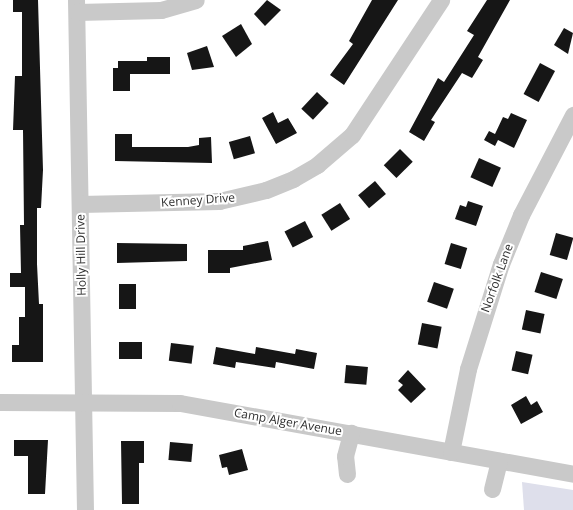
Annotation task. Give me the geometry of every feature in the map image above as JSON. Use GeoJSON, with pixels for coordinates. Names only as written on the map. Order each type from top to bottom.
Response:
{"type":"FeatureCollection","features":[{"type":"Feature","properties":{"kind":"street"},"geometry":{"type":"LineString","coordinates":[[76,6],[161,10],[196,0]]}},
{"type":"Feature","properties":{"kind":"street","name":"Kenney Drive"},"geometry":{"type":"LineString","coordinates":[[80,204],[219,201],[266,190],[299,175],[336,150],[352,135],[441,0]]}},
{"type":"Feature","properties":{"kind":"street","name":"Holly Hill Drive"},"geometry":{"type":"LineString","coordinates":[[76,6],[85,510]]}},
{"type":"Feature","properties":{"kind":"street","name":"Norfolk Lane"},"geometry":{"type":"LineString","coordinates":[[451,452],[468,369],[501,264],[540,175],[573,115]]}},
{"type":"Feature","properties":{"kind":"street","name":"Camp Alger Avenue"},"geometry":{"type":"LineString","coordinates":[[0,402],[84,400],[180,403],[573,474]]}},
{"type":"Feature","properties":{"kind":"street"},"geometry":{"type":"LineString","coordinates":[[346,474],[345,456],[351,433]]}},
{"type":"Feature","properties":{"kind":"street"},"geometry":{"type":"LineString","coordinates":[[492,489],[499,461]]}},
{"type":"Feature","properties":{"kind":"shaded area"},"geometry":{"type":"Polygon","coordinates":[[[522,482],[573,490],[573,510],[524,510],[522,482]]]}},
{"type":"Feature","properties":{"kind":"building"},"geometry":{"type":"Polygon","coordinates":[[[13,0],[38,0],[43,170],[41,208],[37,208],[37,264],[39,304],[43,304],[43,362],[12,362],[12,345],[19,345],[19,317],[25,317],[25,287],[10,287],[10,273],[21,273],[20,225],[24,225],[23,130],[13,130],[15,76],[22,76],[22,12],[13,12],[13,0]]]}},
{"type":"Feature","properties":{"kind":"building"},"geometry":{"type":"Polygon","coordinates":[[[267,0],[281,10],[265,26],[254,14],[267,0]]]}},
{"type":"Feature","properties":{"kind":"building"},"geometry":{"type":"Polygon","coordinates":[[[372,0],[398,0],[344,85],[330,75],[353,44],[349,41],[372,0]]]}},
{"type":"Feature","properties":{"kind":"building"},"geometry":{"type":"Polygon","coordinates":[[[487,0],[510,0],[478,57],[483,60],[472,78],[462,73],[431,120],[435,122],[424,141],[409,132],[438,78],[444,82],[474,35],[467,31],[487,0]]]}},
{"type":"Feature","properties":{"kind":"building"},"geometry":{"type":"Polygon","coordinates":[[[241,24],[252,44],[236,57],[222,36],[241,24]]]}},
{"type":"Feature","properties":{"kind":"building"},"geometry":{"type":"Polygon","coordinates":[[[564,28],[573,33],[568,54],[554,45],[564,28]]]}},
{"type":"Feature","properties":{"kind":"building"},"geometry":{"type":"Polygon","coordinates":[[[207,46],[214,67],[192,70],[187,53],[207,46]]]}},
{"type":"Feature","properties":{"kind":"building"},"geometry":{"type":"Polygon","coordinates":[[[147,57],[170,57],[170,74],[130,74],[130,91],[113,91],[113,68],[118,68],[118,61],[147,61],[147,57]]]}},
{"type":"Feature","properties":{"kind":"building"},"geometry":{"type":"Polygon","coordinates":[[[540,63],[555,71],[539,102],[524,94],[540,63]]]}},
{"type":"Feature","properties":{"kind":"building"},"geometry":{"type":"Polygon","coordinates":[[[317,92],[329,103],[313,120],[301,109],[317,92]]]}},
{"type":"Feature","properties":{"kind":"building"},"geometry":{"type":"Polygon","coordinates":[[[273,112],[278,123],[288,118],[297,133],[276,144],[262,118],[273,112]]]}},
{"type":"Feature","properties":{"kind":"building"},"geometry":{"type":"Polygon","coordinates":[[[511,113],[527,120],[514,148],[498,140],[495,146],[484,140],[489,131],[495,134],[503,117],[508,119],[511,113]]]}},
{"type":"Feature","properties":{"kind":"building"},"geometry":{"type":"Polygon","coordinates":[[[115,134],[132,134],[132,147],[188,147],[199,145],[199,138],[211,137],[212,163],[115,161],[115,134]]]}},
{"type":"Feature","properties":{"kind":"building"},"geometry":{"type":"Polygon","coordinates":[[[250,136],[255,153],[234,159],[229,142],[250,136]]]}},
{"type":"Feature","properties":{"kind":"building"},"geometry":{"type":"Polygon","coordinates":[[[400,149],[413,162],[396,178],[384,165],[400,149]]]}},
{"type":"Feature","properties":{"kind":"building"},"geometry":{"type":"Polygon","coordinates":[[[479,158],[501,168],[492,187],[470,177],[479,158]]]}},
{"type":"Feature","properties":{"kind":"building"},"geometry":{"type":"Polygon","coordinates":[[[375,181],[386,194],[369,208],[358,195],[375,181]]]}},
{"type":"Feature","properties":{"kind":"building"},"geometry":{"type":"Polygon","coordinates":[[[468,201],[483,206],[476,226],[455,219],[460,205],[466,207],[468,201]]]}},
{"type":"Feature","properties":{"kind":"building"},"geometry":{"type":"Polygon","coordinates":[[[340,203],[350,219],[331,231],[321,215],[340,203]]]}},
{"type":"Feature","properties":{"kind":"building"},"geometry":{"type":"Polygon","coordinates":[[[305,221],[313,237],[293,247],[285,231],[305,221]]]}},
{"type":"Feature","properties":{"kind":"building"},"geometry":{"type":"Polygon","coordinates":[[[556,233],[573,238],[567,260],[550,255],[556,233]]]}},
{"type":"Feature","properties":{"kind":"building"},"geometry":{"type":"Polygon","coordinates":[[[268,241],[272,260],[230,268],[230,273],[208,273],[208,250],[243,250],[243,246],[268,241]]]}},
{"type":"Feature","properties":{"kind":"building"},"geometry":{"type":"Polygon","coordinates":[[[117,243],[187,244],[187,261],[117,263],[117,243]]]}},
{"type":"Feature","properties":{"kind":"building"},"geometry":{"type":"Polygon","coordinates":[[[451,243],[467,248],[461,269],[445,264],[451,243]]]}},
{"type":"Feature","properties":{"kind":"building"},"geometry":{"type":"Polygon","coordinates":[[[541,272],[563,279],[556,299],[535,292],[541,272]]]}},
{"type":"Feature","properties":{"kind":"building"},"geometry":{"type":"Polygon","coordinates":[[[434,282],[454,289],[447,309],[427,302],[434,282]]]}},
{"type":"Feature","properties":{"kind":"building"},"geometry":{"type":"Polygon","coordinates":[[[119,284],[136,284],[136,309],[119,309],[119,284]]]}},
{"type":"Feature","properties":{"kind":"building"},"geometry":{"type":"Polygon","coordinates":[[[526,310],[545,314],[540,334],[522,330],[526,310]]]}},
{"type":"Feature","properties":{"kind":"building"},"geometry":{"type":"Polygon","coordinates":[[[422,323],[442,327],[437,348],[418,345],[422,323]]]}},
{"type":"Feature","properties":{"kind":"building"},"geometry":{"type":"Polygon","coordinates":[[[119,342],[142,342],[142,359],[119,359],[119,342]]]}},
{"type":"Feature","properties":{"kind":"building"},"geometry":{"type":"Polygon","coordinates":[[[171,343],[194,346],[192,364],[169,361],[171,343]]]}},
{"type":"Feature","properties":{"kind":"building"},"geometry":{"type":"Polygon","coordinates":[[[216,347],[255,354],[256,347],[295,354],[296,349],[317,353],[314,369],[276,362],[275,368],[236,362],[235,368],[213,364],[216,347]]]}},
{"type":"Feature","properties":{"kind":"building"},"geometry":{"type":"Polygon","coordinates":[[[516,351],[533,355],[528,374],[512,370],[516,351]]]}},
{"type":"Feature","properties":{"kind":"building"},"geometry":{"type":"Polygon","coordinates":[[[346,365],[368,367],[366,385],[344,383],[346,365]]]}},
{"type":"Feature","properties":{"kind":"building"},"geometry":{"type":"Polygon","coordinates":[[[408,370],[426,389],[411,403],[398,390],[403,385],[398,381],[408,370]]]}},
{"type":"Feature","properties":{"kind":"building"},"geometry":{"type":"Polygon","coordinates":[[[526,396],[531,405],[537,401],[543,412],[521,424],[511,405],[526,396]]]}},
{"type":"Feature","properties":{"kind":"building"},"geometry":{"type":"Polygon","coordinates":[[[14,440],[48,440],[45,494],[28,494],[28,456],[14,456],[14,440]]]}},
{"type":"Feature","properties":{"kind":"building"},"geometry":{"type":"Polygon","coordinates":[[[121,441],[144,441],[144,463],[139,463],[139,504],[122,504],[121,441]]]}},
{"type":"Feature","properties":{"kind":"building"},"geometry":{"type":"Polygon","coordinates":[[[170,442],[193,444],[191,462],[168,460],[170,442]]]}},
{"type":"Feature","properties":{"kind":"building"},"geometry":{"type":"Polygon","coordinates":[[[242,449],[248,470],[229,475],[227,467],[222,468],[219,455],[242,449]]]}}]}
